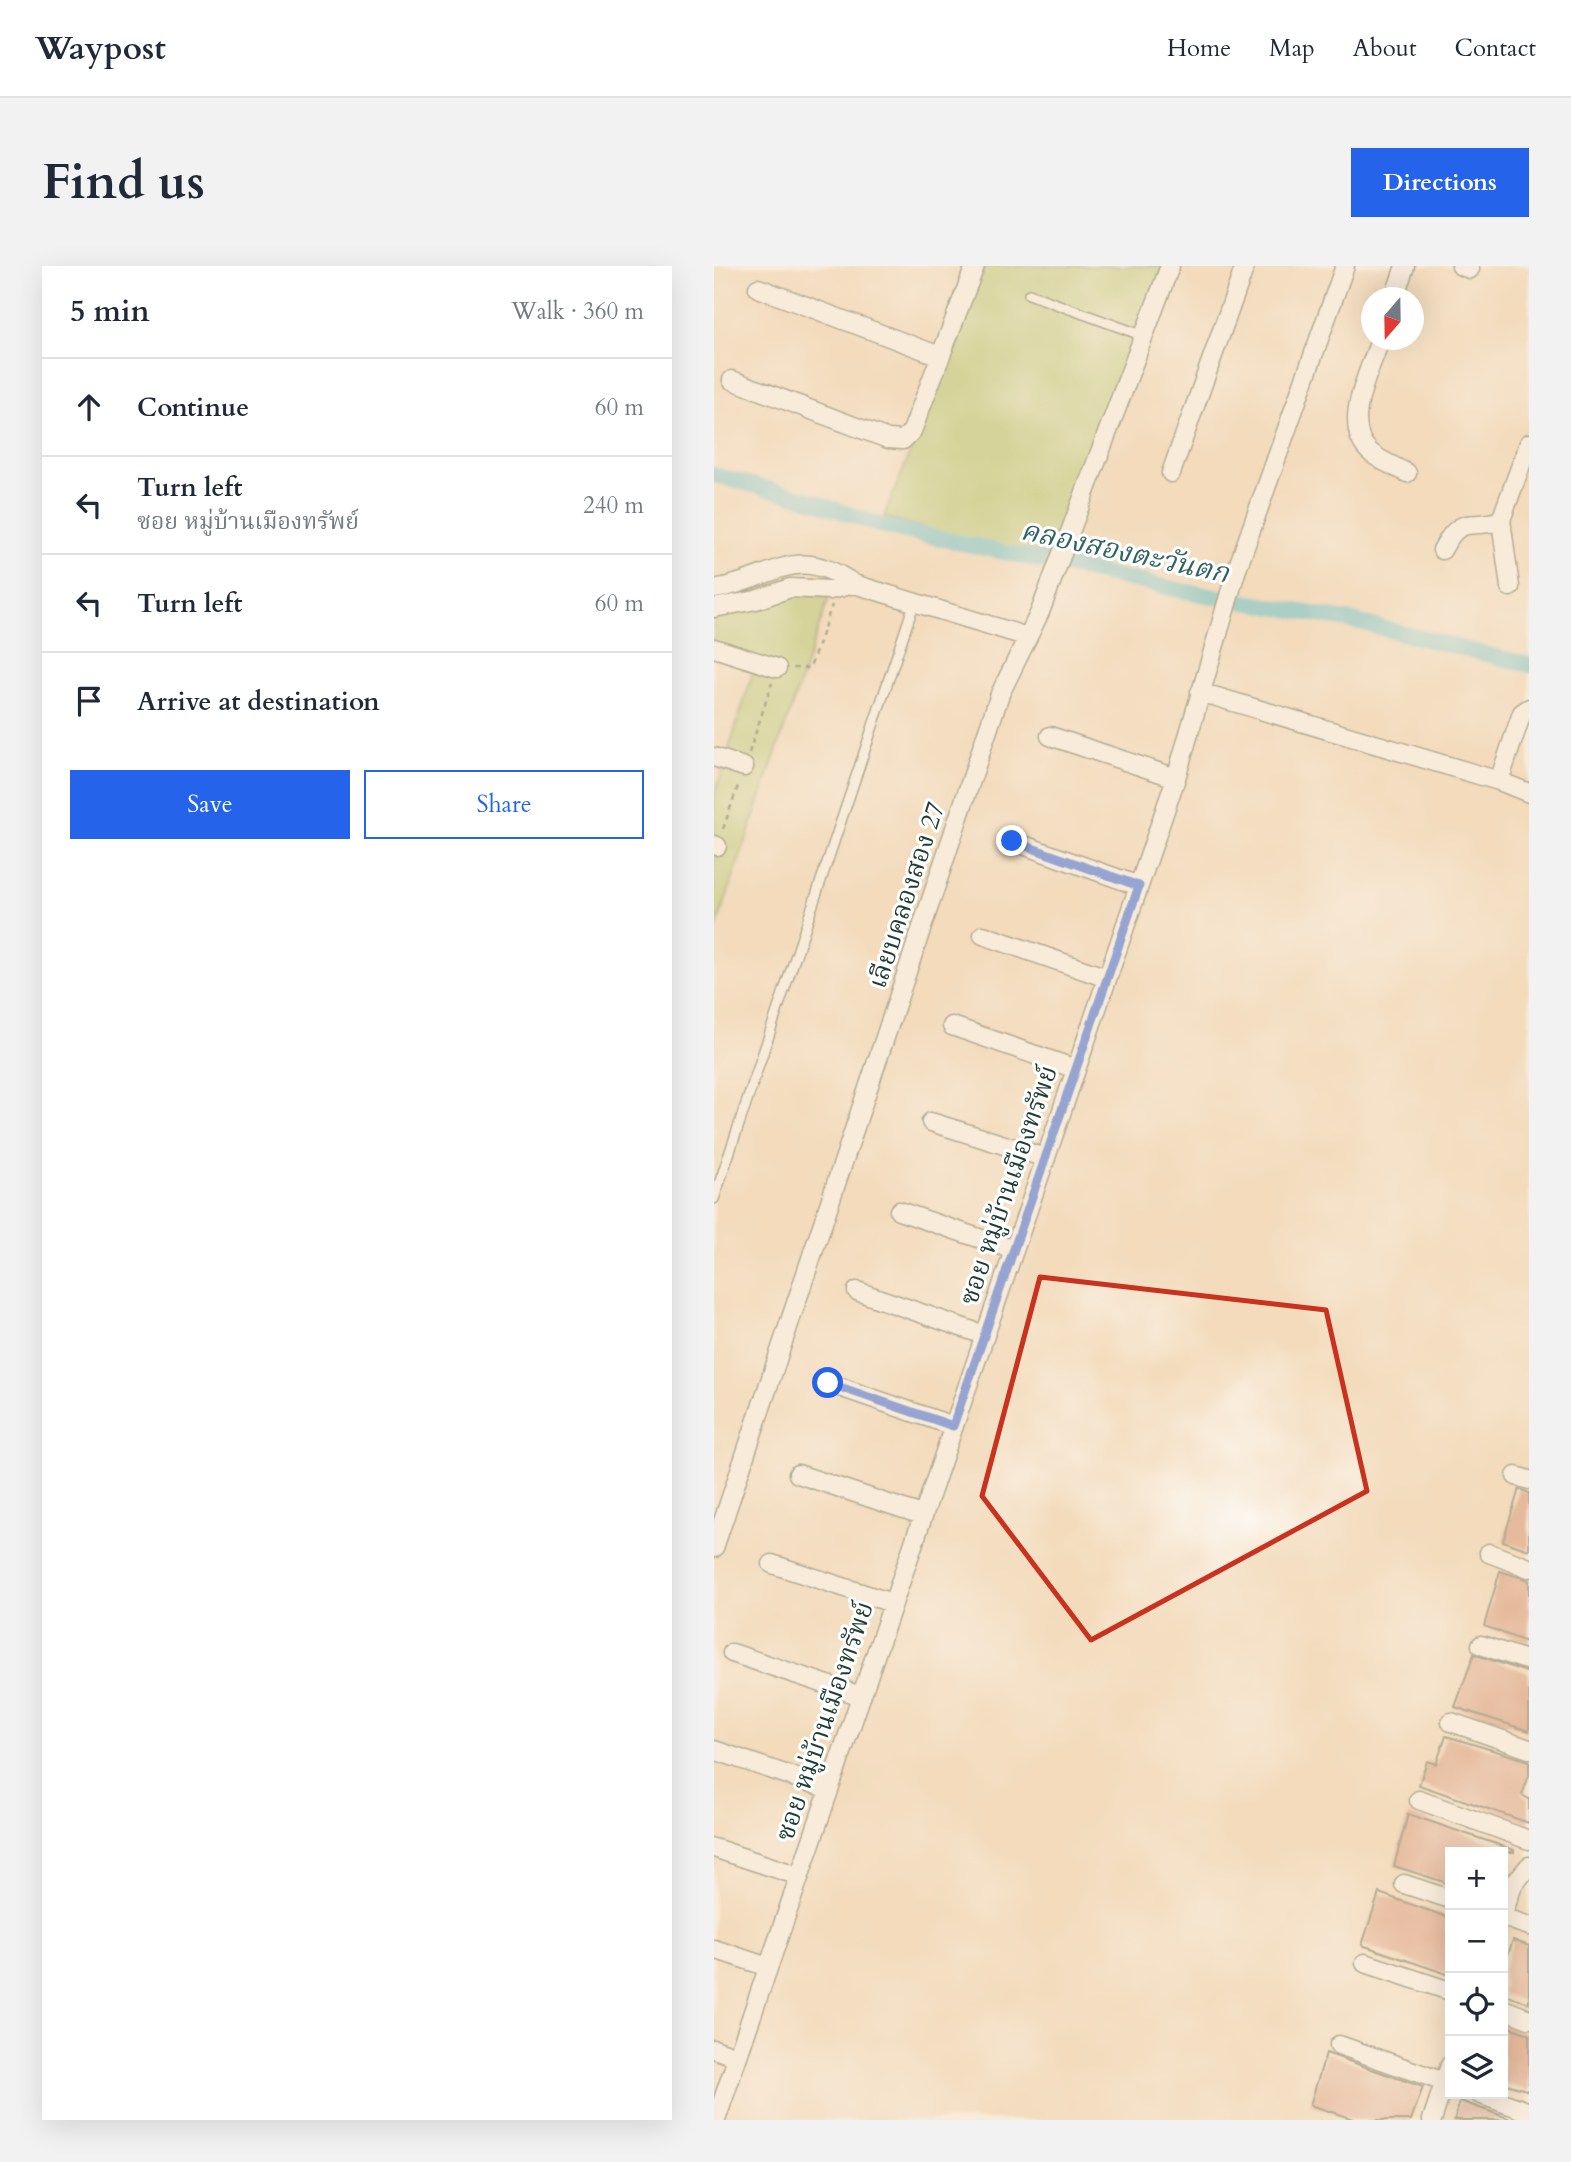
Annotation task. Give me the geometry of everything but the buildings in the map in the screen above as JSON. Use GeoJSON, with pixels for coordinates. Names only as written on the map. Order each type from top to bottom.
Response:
{"type":"FeatureCollection","features":[{"type":"Feature","properties":{"kind":"street","name":"เลียบคลองสอง 27"},"geometry":{"type":"LineString","coordinates":[[714,1548],[1000,694],[1028,636],[1170,266]]}},
{"type":"Feature","properties":{"kind":"street"},"geometry":{"type":"LineString","coordinates":[[1171,472],[1245,266]]}},
{"type":"Feature","properties":{"kind":"street","name":"ซอย หมู่บ้านเมืองทรัพย์"},"geometry":{"type":"LineString","coordinates":[[716,2120],[1176,778],[1236,572],[1345,266]]}},
{"type":"Feature","properties":{"kind":"street"},"geometry":{"type":"LineString","coordinates":[[1398,287],[1405,266]]}},
{"type":"Feature","properties":{"kind":"street"},"geometry":{"type":"LineString","coordinates":[[732,380],[888,439],[903,440],[912,431],[970,268]]}},
{"type":"Feature","properties":{"kind":"street"},"geometry":{"type":"LineString","coordinates":[[758,288],[940,356]]}},
{"type":"Feature","properties":{"kind":"street"},"geometry":{"type":"LineString","coordinates":[[1377,350],[1357,412],[1356,427],[1370,453],[1407,473]]}},
{"type":"Feature","properties":{"kind":"street"},"geometry":{"type":"LineString","coordinates":[[1510,587],[1502,520],[1529,443]]}},
{"type":"Feature","properties":{"kind":"street"},"geometry":{"type":"LineString","coordinates":[[1442,550],[1457,527],[1466,523],[1502,520]]}},
{"type":"Feature","properties":{"kind":"street"},"geometry":{"type":"LineString","coordinates":[[846,586],[831,568],[814,563],[799,563],[716,589],[717,608],[756,600],[790,588],[846,586],[915,601],[1028,636]]}},
{"type":"Feature","properties":{"kind":"street"},"geometry":{"type":"LineString","coordinates":[[714,648],[778,668]]}},
{"type":"Feature","properties":{"kind":"street"},"geometry":{"type":"LineString","coordinates":[[1200,692],[1499,781],[1529,793]]}},
{"type":"Feature","properties":{"kind":"street"},"geometry":{"type":"LineString","coordinates":[[1499,781],[1522,712],[1529,708]]}},
{"type":"Feature","properties":{"kind":"street"},"geometry":{"type":"LineString","coordinates":[[1050,736],[1176,778]]}},
{"type":"Feature","properties":{"kind":"street"},"geometry":{"type":"LineString","coordinates":[[714,757],[744,767]]}},
{"type":"Feature","properties":{"kind":"street"},"geometry":{"type":"LineString","coordinates":[[1012,841],[1139,886]]}},
{"type":"Feature","properties":{"kind":"street"},"geometry":{"type":"LineString","coordinates":[[983,935],[1107,978]]}},
{"type":"Feature","properties":{"kind":"street"},"geometry":{"type":"LineString","coordinates":[[951,1026],[1076,1069]]}},
{"type":"Feature","properties":{"kind":"street"},"geometry":{"type":"LineString","coordinates":[[931,1122],[1045,1158]]}},
{"type":"Feature","properties":{"kind":"street"},"geometry":{"type":"LineString","coordinates":[[899,1211],[1014,1250]]}},
{"type":"Feature","properties":{"kind":"street"},"geometry":{"type":"LineString","coordinates":[[857,1291],[984,1335]]}},
{"type":"Feature","properties":{"kind":"street"},"geometry":{"type":"LineString","coordinates":[[828,1383],[953,1426]]}},
{"type":"Feature","properties":{"kind":"street"},"geometry":{"type":"LineString","coordinates":[[798,1474],[922,1515]]}},
{"type":"Feature","properties":{"kind":"street"},"geometry":{"type":"LineString","coordinates":[[1489,1553],[1529,1568]]}},
{"type":"Feature","properties":{"kind":"street"},"geometry":{"type":"LineString","coordinates":[[772,1564],[892,1603]]}},
{"type":"Feature","properties":{"kind":"street"},"geometry":{"type":"LineString","coordinates":[[1481,1645],[1529,1661]]}},
{"type":"Feature","properties":{"kind":"street"},"geometry":{"type":"LineString","coordinates":[[732,1653],[861,1696]]}},
{"type":"Feature","properties":{"kind":"street"},"geometry":{"type":"LineString","coordinates":[[1451,1722],[1529,1749]]}},
{"type":"Feature","properties":{"kind":"street"},"geometry":{"type":"LineString","coordinates":[[714,1750],[829,1789]]}},
{"type":"Feature","properties":{"kind":"street"},"geometry":{"type":"LineString","coordinates":[[1419,1800],[1529,1840]]}},
{"type":"Feature","properties":{"kind":"street"},"geometry":{"type":"LineString","coordinates":[[714,1848],[799,1876]]}},
{"type":"Feature","properties":{"kind":"street"},"geometry":{"type":"LineString","coordinates":[[1505,1910],[1513,1885],[1529,1866]]}},
{"type":"Feature","properties":{"kind":"street"},"geometry":{"type":"LineString","coordinates":[[1404,1884],[1445,1897]]}},
{"type":"Feature","properties":{"kind":"street"},"geometry":{"type":"LineString","coordinates":[[1508,1917],[1529,1926]]}},
{"type":"Feature","properties":{"kind":"street"},"geometry":{"type":"LineString","coordinates":[[714,1949],[768,1967]]}},
{"type":"Feature","properties":{"kind":"street"},"geometry":{"type":"LineString","coordinates":[[1365,1963],[1445,1990]]}},
{"type":"Feature","properties":{"kind":"street"},"geometry":{"type":"LineString","coordinates":[[1508,2012],[1529,2019]]}},
{"type":"Feature","properties":{"kind":"street"},"geometry":{"type":"LineString","coordinates":[[1339,2045],[1445,2076]]}},
{"type":"Feature","properties":{"kind":"street"},"geometry":{"type":"LineString","coordinates":[[714,2049],[737,2057]]}},
{"type":"Feature","properties":{"kind":"street"},"geometry":{"type":"LineString","coordinates":[[1432,2120],[1445,2085]]}},
{"type":"Feature","properties":{"kind":"street"},"geometry":{"type":"LineString","coordinates":[[1494,2099],[1527,2110]]}},
{"type":"Feature","properties":{"kind":"lane"},"geometry":{"type":"LineString","coordinates":[[1029,294],[1144,336]]}},
{"type":"Feature","properties":{"kind":"lane"},"geometry":{"type":"LineString","coordinates":[[714,1199],[915,601]]}},
{"type":"Feature","properties":{"kind":"path"},"geometry":{"type":"LineString","coordinates":[[716,846],[778,668],[810,668],[846,586]]}},
{"type":"Feature","properties":{"kind":"highlighted area"},"geometry":{"type":"Polygon","coordinates":[[[1040,1277],[1326,1310],[1367,1491],[1091,1640],[982,1496],[1040,1277]]]}},
{"type":"Feature","properties":{"kind":"green space"},"geometry":{"type":"Polygon","coordinates":[[[986,266],[1162,266],[1061,565],[884,517],[986,266]]]}},
{"type":"Feature","properties":{"kind":"green space"},"geometry":{"type":"Polygon","coordinates":[[[792,593],[829,597],[714,934],[714,797],[753,672],[746,658],[714,644],[714,610],[792,593]]]}},
{"type":"Feature","properties":{"kind":"waterway","name":"คลองสองตะวันตก"},"geometry":{"type":"LineString","coordinates":[[714,475],[804,498],[882,526],[1184,591],[1358,622],[1529,665]]}},
{"type":"Feature","properties":{"kind":"route"},"geometry":{"type":"LineString","coordinates":[[828,1383],[953,1426],[1139,886],[1012,841]]}}]}
